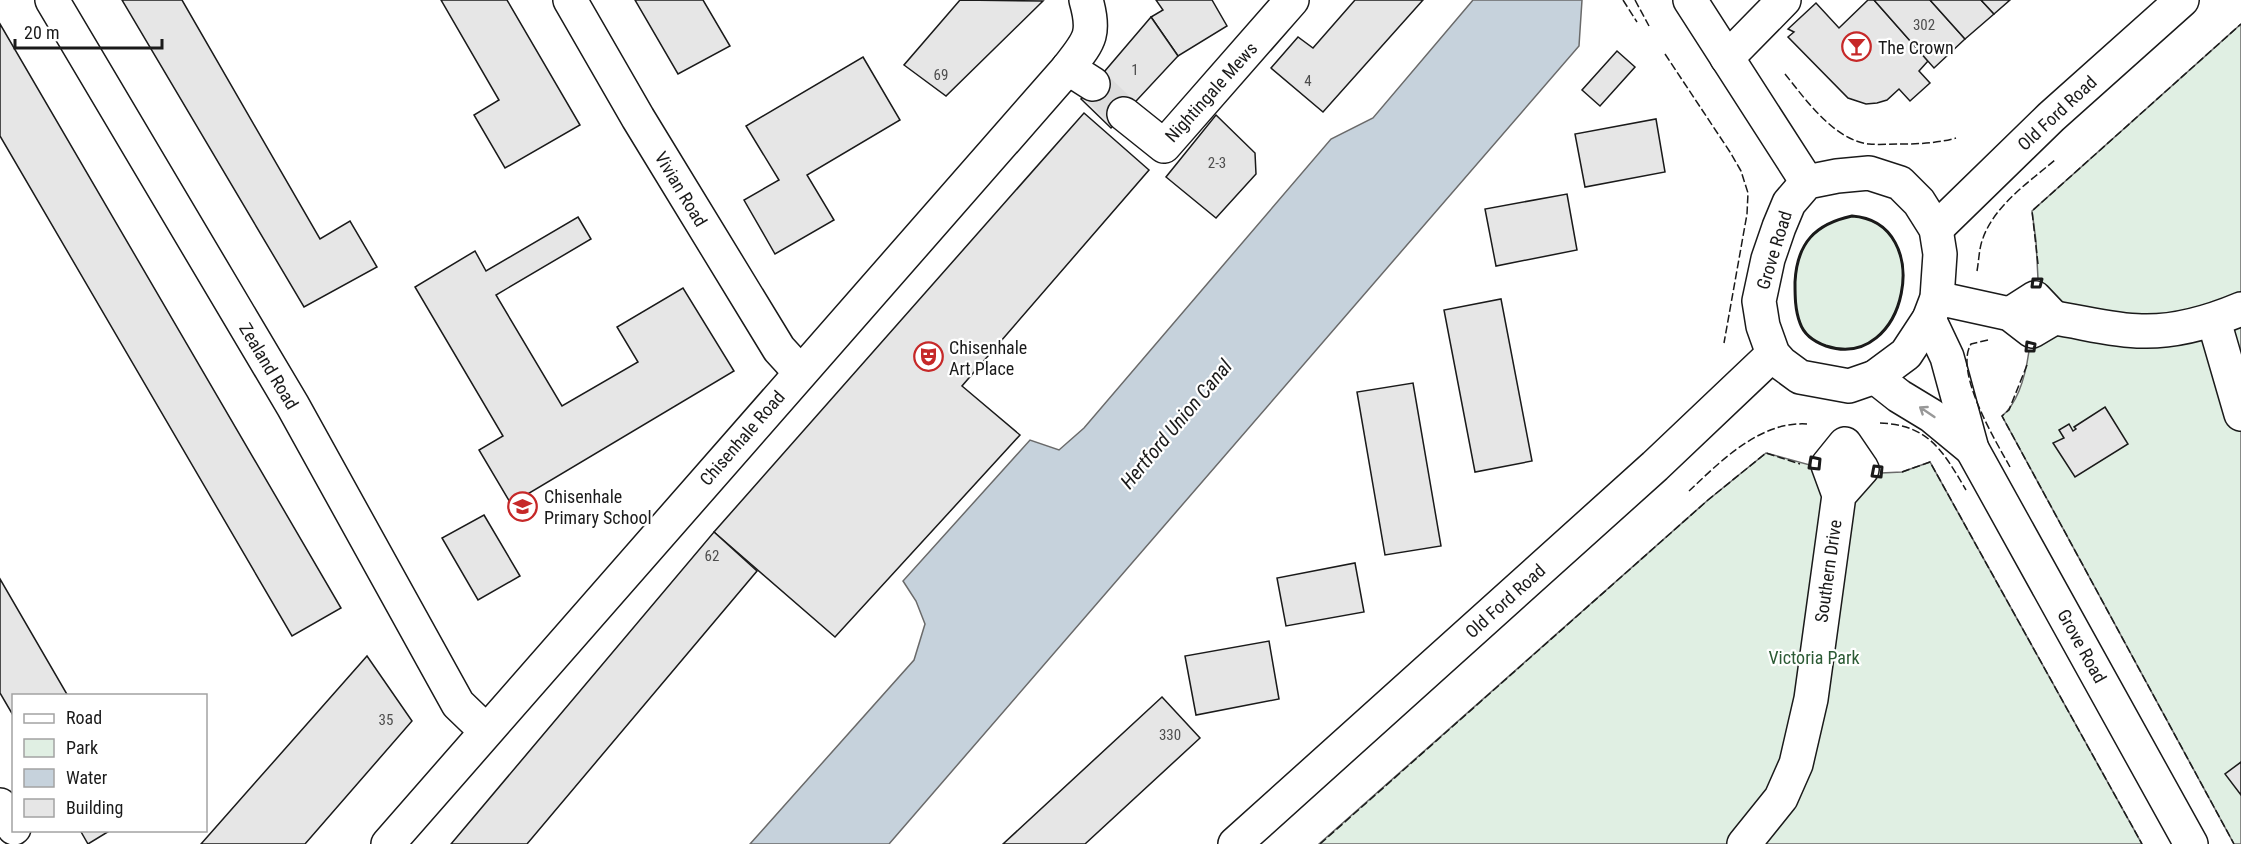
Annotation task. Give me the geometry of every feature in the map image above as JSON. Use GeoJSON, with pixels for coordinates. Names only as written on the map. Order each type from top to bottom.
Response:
{"type":"FeatureCollection","features":[{"type":"Feature","properties":{"kind":"street","name":"Zealand Road"},"geometry":{"type":"LineString","coordinates":[[52,0],[293,406],[458,704],[486,731]]}},
{"type":"Feature","properties":{"kind":"street","name":"Vivian Road"},"geometry":{"type":"LineString","coordinates":[[570,0],[638,118],[779,349],[800,372]]}},
{"type":"Feature","properties":{"kind":"street","name":"Nightingale Mews"},"geometry":{"type":"LineString","coordinates":[[1124,114],[1164,146],[1292,0]]}},
{"type":"Feature","properties":{"kind":"street"},"geometry":{"type":"LineString","coordinates":[[1690,0],[1807,182]]}},
{"type":"Feature","properties":{"kind":"street"},"geometry":{"type":"LineString","coordinates":[[1727,58],[1784,0]]}},
{"type":"Feature","properties":{"kind":"street","name":"Old Ford Road"},"geometry":{"type":"LineString","coordinates":[[1936,229],[2051,117],[2182,0]]}},
{"type":"Feature","properties":{"kind":"street","name":"Chisenhale Road"},"geometry":{"type":"LineString","coordinates":[[387,844],[800,372],[1081,76],[1089,42],[1089,14]]}},
{"type":"Feature","properties":{"kind":"street","name":"Grove Road"},"geometry":{"type":"LineString","coordinates":[[1869,173],[1900,183],[1919,202],[1936,229],[1940,254],[1933,308],[1906,354],[1875,377],[1850,386],[1800,377],[1780,363],[1773,354],[1763,326],[1760,301],[1766,270],[1779,227],[1789,203],[1807,182],[1869,173]]}},
{"type":"Feature","properties":{"kind":"street"},"geometry":{"type":"LineString","coordinates":[[1933,308],[2010,314],[2032,331],[2054,318],[2141,331],[2178,328],[2228,315],[2241,414]]}},
{"type":"Feature","properties":{"kind":"street","name":"Grove Road"},"geometry":{"type":"LineString","coordinates":[[1933,308],[1972,449],[2191,844]]}},
{"type":"Feature","properties":{"kind":"street","name":"Old Ford Road"},"geometry":{"type":"LineString","coordinates":[[1235,844],[1655,466],[1773,354]]}},
{"type":"Feature","properties":{"kind":"street","name":"Grove Road"},"geometry":{"type":"LineString","coordinates":[[1875,377],[1899,396],[1932,416],[1972,449]]}},
{"type":"Feature","properties":{"kind":"street","name":"Southern Drive"},"geometry":{"type":"LineString","coordinates":[[1744,844],[1781,798],[1796,764],[1811,699],[1839,495]]}},
{"type":"Feature","properties":{"kind":"street"},"geometry":{"type":"LineString","coordinates":[[0,805],[12,826]]}},
{"type":"Feature","properties":{"kind":"green space"},"geometry":{"type":"Polygon","coordinates":[[[2241,24],[2241,844],[2234,844],[2002,416],[2017,395],[2024,377],[2029,351],[2034,351],[2042,280],[2038,279],[2032,211],[2241,24]]]}},
{"type":"Feature","properties":{"kind":"green space"},"geometry":{"type":"Polygon","coordinates":[[[1852,216],[1879,224],[1895,243],[1902,267],[1901,293],[1892,318],[1876,338],[1854,348],[1826,346],[1810,337],[1800,323],[1795,298],[1797,268],[1804,246],[1810,237],[1828,224],[1852,216]]]}},
{"type":"Feature","properties":{"kind":"green space","name":"Victoria Park"},"geometry":{"type":"Polygon","coordinates":[[[1766,453],[1810,465],[1810,468],[1880,477],[1881,473],[1902,472],[1930,462],[2142,844],[1319,844],[1708,500],[1766,453]]]}},
{"type":"Feature","properties":{"kind":"water","name":"Hertford Union Canal"},"geometry":{"type":"Polygon","coordinates":[[[1473,0],[1582,0],[1579,46],[889,844],[750,844],[914,660],[925,624],[916,601],[903,581],[1030,440],[1059,450],[1084,428],[1331,139],[1373,118],[1473,0]]]}},
{"type":"Feature","properties":{"kind":"building"},"geometry":{"type":"Polygon","coordinates":[[[122,0],[182,0],[320,239],[350,221],[377,267],[304,307],[122,0]]]}},
{"type":"Feature","properties":{"kind":"building"},"geometry":{"type":"Polygon","coordinates":[[[441,0],[507,0],[580,125],[505,168],[474,115],[499,100],[441,0]]]}},
{"type":"Feature","properties":{"kind":"building"},"geometry":{"type":"Polygon","coordinates":[[[635,0],[703,0],[730,46],[678,74],[635,0]]]}},
{"type":"Feature","properties":{"kind":"building"},"geometry":{"type":"Polygon","coordinates":[[[960,0],[1043,1],[946,96],[904,65],[960,0]]]}},
{"type":"Feature","properties":{"kind":"building"},"geometry":{"type":"Polygon","coordinates":[[[1156,0],[1212,0],[1227,26],[1178,56],[1151,17],[1163,10],[1156,0]]]}},
{"type":"Feature","properties":{"kind":"building"},"geometry":{"type":"Polygon","coordinates":[[[1355,0],[1423,0],[1323,112],[1271,68],[1298,37],[1313,48],[1355,0]]]}},
{"type":"Feature","properties":{"kind":"building","name":"The Crown"},"geometry":{"type":"Polygon","coordinates":[[[1868,0],[1874,0],[1928,61],[1919,71],[1930,83],[1910,101],[1899,89],[1887,100],[1877,103],[1866,104],[1848,98],[1788,37],[1794,32],[1788,29],[1816,3],[1839,28],[1868,0]]]}},
{"type":"Feature","properties":{"kind":"building"},"geometry":{"type":"Polygon","coordinates":[[[1874,0],[1930,0],[1965,39],[1934,68],[1874,0]]]}},
{"type":"Feature","properties":{"kind":"building"},"geometry":{"type":"Polygon","coordinates":[[[1930,0],[1981,0],[1994,14],[1965,39],[1930,0]]]}},
{"type":"Feature","properties":{"kind":"building"},"geometry":{"type":"Polygon","coordinates":[[[1981,0],[2010,0],[1994,14],[1981,0]]]}},
{"type":"Feature","properties":{"kind":"building"},"geometry":{"type":"Polygon","coordinates":[[[1151,17],[1178,56],[1111,128],[1081,99],[1151,17]]]}},
{"type":"Feature","properties":{"kind":"building"},"geometry":{"type":"Polygon","coordinates":[[[0,24],[341,608],[292,636],[0,136],[0,24]]]}},
{"type":"Feature","properties":{"kind":"building"},"geometry":{"type":"Polygon","coordinates":[[[1617,51],[1635,67],[1600,106],[1582,90],[1617,51]]]}},
{"type":"Feature","properties":{"kind":"building"},"geometry":{"type":"Polygon","coordinates":[[[863,57],[900,120],[807,175],[834,220],[775,254],[744,200],[779,180],[746,126],[863,57]]]}},
{"type":"Feature","properties":{"kind":"building","name":"Chisenhale Art Place"},"geometry":{"type":"Polygon","coordinates":[[[1084,113],[1149,170],[962,386],[1020,435],[835,637],[714,532],[1084,113]]]}},
{"type":"Feature","properties":{"kind":"building"},"geometry":{"type":"Polygon","coordinates":[[[1216,115],[1255,153],[1256,174],[1216,218],[1166,177],[1216,115]]]}},
{"type":"Feature","properties":{"kind":"building"},"geometry":{"type":"Polygon","coordinates":[[[1656,119],[1665,172],[1585,187],[1575,134],[1656,119]]]}},
{"type":"Feature","properties":{"kind":"building"},"geometry":{"type":"Polygon","coordinates":[[[1567,194],[1577,250],[1496,266],[1485,209],[1567,194]]]}},
{"type":"Feature","properties":{"kind":"building"},"geometry":{"type":"Polygon","coordinates":[[[578,217],[591,239],[496,295],[562,406],[638,362],[617,327],[683,288],[734,371],[511,504],[479,450],[503,436],[415,287],[475,251],[486,271],[578,217]]]}},
{"type":"Feature","properties":{"kind":"building"},"geometry":{"type":"Polygon","coordinates":[[[1501,299],[1532,461],[1475,472],[1444,310],[1501,299]]]}},
{"type":"Feature","properties":{"kind":"building"},"geometry":{"type":"Polygon","coordinates":[[[1413,383],[1441,546],[1385,555],[1357,392],[1413,383]]]}},
{"type":"Feature","properties":{"kind":"building"},"geometry":{"type":"Polygon","coordinates":[[[2105,407],[2128,444],[2075,477],[2053,443],[2064,438],[2059,430],[2069,424],[2073,431],[2076,429],[2074,427],[2105,407]]]}},
{"type":"Feature","properties":{"kind":"building"},"geometry":{"type":"Polygon","coordinates":[[[484,515],[520,576],[478,600],[442,538],[484,515]]]}},
{"type":"Feature","properties":{"kind":"building"},"geometry":{"type":"Polygon","coordinates":[[[714,532],[757,571],[527,844],[451,844],[714,532]]]}},
{"type":"Feature","properties":{"kind":"building"},"geometry":{"type":"Polygon","coordinates":[[[1355,563],[1364,612],[1286,626],[1277,578],[1355,563]]]}},
{"type":"Feature","properties":{"kind":"building"},"geometry":{"type":"Polygon","coordinates":[[[0,579],[67,694],[12,694],[12,714],[0,693],[0,579]]]}},
{"type":"Feature","properties":{"kind":"building"},"geometry":{"type":"Polygon","coordinates":[[[1269,641],[1279,699],[1196,715],[1185,656],[1269,641]]]}},
{"type":"Feature","properties":{"kind":"building"},"geometry":{"type":"Polygon","coordinates":[[[367,656],[412,721],[305,844],[201,844],[367,656]]]}},
{"type":"Feature","properties":{"kind":"building"},"geometry":{"type":"Polygon","coordinates":[[[1162,697],[1200,738],[1085,844],[1003,844],[1162,697]]]}},
{"type":"Feature","properties":{"kind":"building"},"geometry":{"type":"Polygon","coordinates":[[[2241,762],[2241,795],[2225,774],[2241,762]]]}},
{"type":"Feature","properties":{"kind":"building"},"geometry":{"type":"Polygon","coordinates":[[[81,832],[108,832],[88,844],[81,832]]]}},
{"type":"Feature","properties":{"kind":"tunnel"},"geometry":{"type":"LineString","coordinates":[[1093,84],[1124,114]]}},
{"type":"Feature","properties":{"kind":"fence"},"geometry":{"type":"LineString","coordinates":[[1623,0],[1637,22]]}},
{"type":"Feature","properties":{"kind":"fence"},"geometry":{"type":"LineString","coordinates":[[1635,0],[1649,26]]}},
{"type":"Feature","properties":{"kind":"fence"},"geometry":{"type":"LineString","coordinates":[[2038,264],[2032,211],[2241,24]]}},
{"type":"Feature","properties":{"kind":"fence"},"geometry":{"type":"LineString","coordinates":[[1665,54],[1730,152],[1741,171],[1748,193],[1747,214],[1724,343]]}},
{"type":"Feature","properties":{"kind":"fence"},"geometry":{"type":"LineString","coordinates":[[1785,74],[1822,117],[1844,135],[1856,141],[1869,144],[1915,144],[1956,138]]}},
{"type":"Feature","properties":{"kind":"fence"},"geometry":{"type":"LineString","coordinates":[[1977,271],[1980,250],[1988,226],[2014,195],[2055,160]]}},
{"type":"Feature","properties":{"kind":"fence"},"geometry":{"type":"LineString","coordinates":[[1988,340],[1971,344],[1967,356],[1968,371],[1978,406],[2010,467]]}},
{"type":"Feature","properties":{"kind":"fence"},"geometry":{"type":"LineString","coordinates":[[2027,365],[2009,410],[2002,416],[2234,844]]}},
{"type":"Feature","properties":{"kind":"fence"},"geometry":{"type":"LineString","coordinates":[[1880,423],[1897,425],[1923,435],[1942,452],[1966,490]]}},
{"type":"Feature","properties":{"kind":"fence"},"geometry":{"type":"LineString","coordinates":[[1689,491],[1714,467],[1757,436],[1773,429],[1807,424]]}},
{"type":"Feature","properties":{"kind":"fence"},"geometry":{"type":"LineString","coordinates":[[1320,844],[1708,500],[1766,453],[1800,464]]}},
{"type":"Feature","properties":{"kind":"fence"},"geometry":{"type":"LineString","coordinates":[[1902,472],[1930,462],[2142,844]]}},
{"type":"Feature","properties":{"kind":"wall"},"geometry":{"type":"LineString","coordinates":[[1852,216],[1879,224],[1895,243],[1902,267],[1901,293],[1892,318],[1876,338],[1854,348],[1826,346],[1810,337],[1800,323],[1795,298],[1797,268],[1804,246],[1810,237],[1828,224],[1852,216]]}},
{"type":"Feature","properties":{"kind":"wall"},"geometry":{"type":"LineString","coordinates":[[2033,279],[2042,279],[2040,287],[2032,287],[2033,279]]}},
{"type":"Feature","properties":{"kind":"wall"},"geometry":{"type":"LineString","coordinates":[[2027,342],[2035,344],[2034,351],[2026,351],[2027,342]]}},
{"type":"Feature","properties":{"kind":"wall"},"geometry":{"type":"LineString","coordinates":[[1811,457],[1820,459],[1819,469],[1809,468],[1811,457]]}},
{"type":"Feature","properties":{"kind":"wall"},"geometry":{"type":"LineString","coordinates":[[1874,466],[1882,467],[1881,477],[1872,476],[1874,466]]}},
{"type":"Feature","properties":{"kind":"place","name":"The Crown"},"geometry":{"type":"Point","coordinates":[1857,47]}},
{"type":"Feature","properties":{"kind":"place","name":"Chisenhale Art Place"},"geometry":{"type":"Point","coordinates":[928,357]}},
{"type":"Feature","properties":{"kind":"place","name":"Chisenhale Primary School"},"geometry":{"type":"Point","coordinates":[523,506]}}]}
